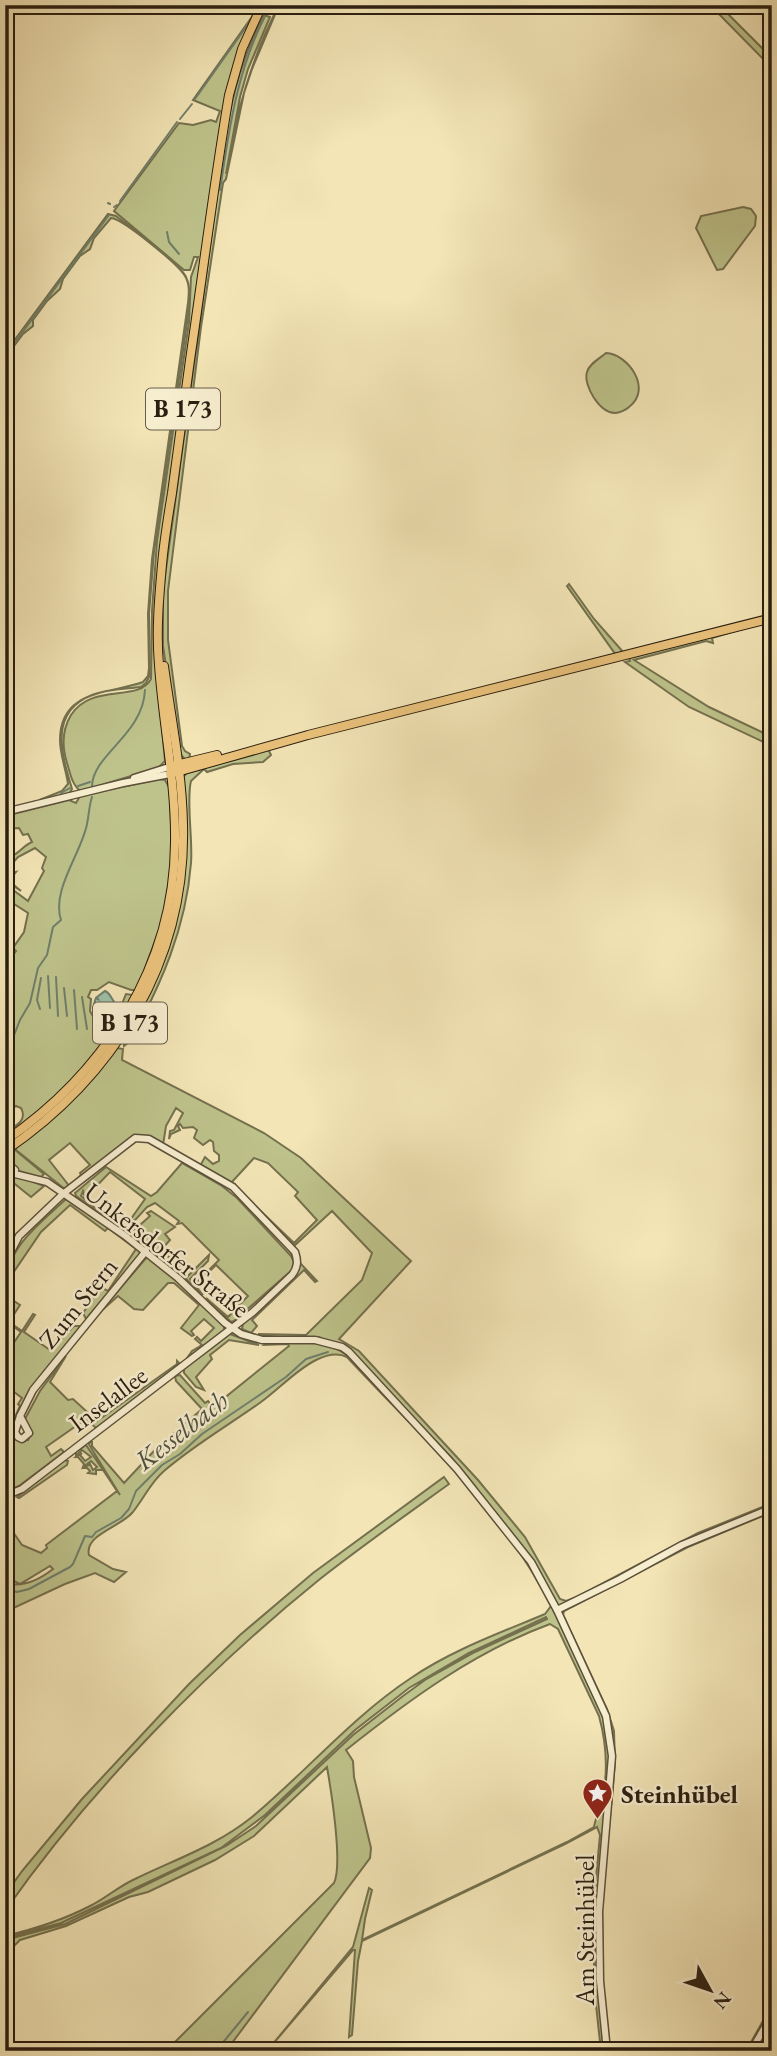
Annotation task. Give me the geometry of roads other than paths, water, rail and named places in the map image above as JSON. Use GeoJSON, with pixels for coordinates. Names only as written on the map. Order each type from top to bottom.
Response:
{"type":"FeatureCollection","features":[{"type":"Feature","properties":{"kind":"main road","name":"B 173"},"geometry":{"type":"LineString","coordinates":[[5,1151],[53,1116],[88,1081],[118,1043],[151,983],[166,943],[180,881],[183,827],[162,659],[159,607],[162,560],[229,95],[239,61],[264,5]]}},
{"type":"Feature","properties":{"kind":"main road"},"geometry":{"type":"LineString","coordinates":[[174,769],[772,618]]}},
{"type":"Feature","properties":{"kind":"main road","name":"B 173"},"geometry":{"type":"LineString","coordinates":[[5,1141],[48,1109],[92,1064],[122,1024],[145,981],[161,938],[173,883],[174,769]]}},
{"type":"Feature","properties":{"kind":"street"},"geometry":{"type":"LineString","coordinates":[[5,812],[174,769]]}},
{"type":"Feature","properties":{"kind":"street","name":"Inselallee"},"geometry":{"type":"LineString","coordinates":[[5,1496],[22,1489],[253,1312],[292,1275],[298,1260],[295,1252],[233,1187],[142,1137],[135,1138],[64,1193]]}},
{"type":"Feature","properties":{"kind":"street","name":"Unkersdorfer Straße"},"geometry":{"type":"LineString","coordinates":[[5,1161],[29,1177]]}},
{"type":"Feature","properties":{"kind":"street","name":"Unkersdorfer Straße"},"geometry":{"type":"LineString","coordinates":[[5,1168],[15,1174],[47,1182],[64,1193],[146,1251],[241,1334],[262,1340],[327,1342]]}},
{"type":"Feature","properties":{"kind":"street"},"geometry":{"type":"LineString","coordinates":[[5,1263],[19,1236],[64,1193]]}},
{"type":"Feature","properties":{"kind":"street","name":"Zum Stern"},"geometry":{"type":"LineString","coordinates":[[20,1416],[33,1390],[146,1251]]}},
{"type":"Feature","properties":{"kind":"street","name":"Am Steinhübel"},"geometry":{"type":"LineString","coordinates":[[327,1342],[349,1352],[457,1469],[531,1562],[557,1610],[606,1716],[612,1744],[608,1824],[599,1912],[600,1981],[607,2051]]}},
{"type":"Feature","properties":{"kind":"street"},"geometry":{"type":"LineString","coordinates":[[557,1610],[682,1545],[772,1508]]}},
{"type":"Feature","properties":{"kind":"street"},"geometry":{"type":"LineString","coordinates":[[751,2051],[772,2015]]}},
{"type":"Feature","properties":{"kind":"waterway"},"geometry":{"type":"LineString","coordinates":[[267,12],[271,5]]}},
{"type":"Feature","properties":{"kind":"waterway"},"geometry":{"type":"LineString","coordinates":[[220,190],[241,79],[265,16]]}},
{"type":"Feature","properties":{"kind":"waterway"},"geometry":{"type":"LineString","coordinates":[[195,99],[251,20]]}},
{"type":"Feature","properties":{"kind":"waterway"},"geometry":{"type":"LineString","coordinates":[[180,119],[192,104]]}},
{"type":"Feature","properties":{"kind":"waterway"},"geometry":{"type":"LineString","coordinates":[[120,201],[177,122]]}},
{"type":"Feature","properties":{"kind":"waterway"},"geometry":{"type":"LineString","coordinates":[[5,356],[109,215]]}},
{"type":"Feature","properties":{"kind":"waterway"},"geometry":{"type":"LineString","coordinates":[[167,232],[169,242],[179,254]]}},
{"type":"Feature","properties":{"kind":"waterway"},"geometry":{"type":"LineString","coordinates":[[92,786],[100,764],[136,719],[145,690]]}},
{"type":"Feature","properties":{"kind":"waterway"},"geometry":{"type":"LineString","coordinates":[[78,786],[90,782]]}},
{"type":"Feature","properties":{"kind":"waterway"},"geometry":{"type":"LineString","coordinates":[[61,793],[70,788]]}},
{"type":"Feature","properties":{"kind":"waterway"},"geometry":{"type":"LineString","coordinates":[[5,1058],[30,1003],[38,968],[47,955],[53,927],[61,920],[60,896],[84,835],[92,797]]}},
{"type":"Feature","properties":{"kind":"waterway"},"geometry":{"type":"LineString","coordinates":[[48,976],[50,1008]]}},
{"type":"Feature","properties":{"kind":"waterway"},"geometry":{"type":"LineString","coordinates":[[56,977],[58,1016]]}},
{"type":"Feature","properties":{"kind":"waterway"},"geometry":{"type":"LineString","coordinates":[[40,1009],[37,1000],[41,978]]}},
{"type":"Feature","properties":{"kind":"waterway"},"geometry":{"type":"LineString","coordinates":[[64,988],[67,1016]]}},
{"type":"Feature","properties":{"kind":"waterway"},"geometry":{"type":"LineString","coordinates":[[74,990],[77,1029]]}},
{"type":"Feature","properties":{"kind":"waterway"},"geometry":{"type":"LineString","coordinates":[[82,997],[87,1029]]}},
{"type":"Feature","properties":{"kind":"waterway","name":"Kesselbach"},"geometry":{"type":"LineString","coordinates":[[5,1589],[17,1592],[29,1589],[70,1567],[85,1536],[92,1537],[121,1518],[129,1509],[136,1491],[162,1465],[180,1454],[202,1434],[286,1377],[306,1359],[328,1352]]}},
{"type":"Feature","properties":{"kind":"waterway"},"geometry":{"type":"LineString","coordinates":[[764,2023],[772,2008]]}},
{"type":"Feature","properties":{"kind":"waterway"},"geometry":{"type":"LineString","coordinates":[[216,2051],[248,2012]]}},
{"type":"Feature","properties":{"kind":"waterway"},"geometry":{"type":"LineString","coordinates":[[747,2051],[751,2046]]}},
{"type":"Feature","properties":{"kind":"place","name":"Steinhübel"},"geometry":{"type":"Point","coordinates":[598,1821]}}]}
